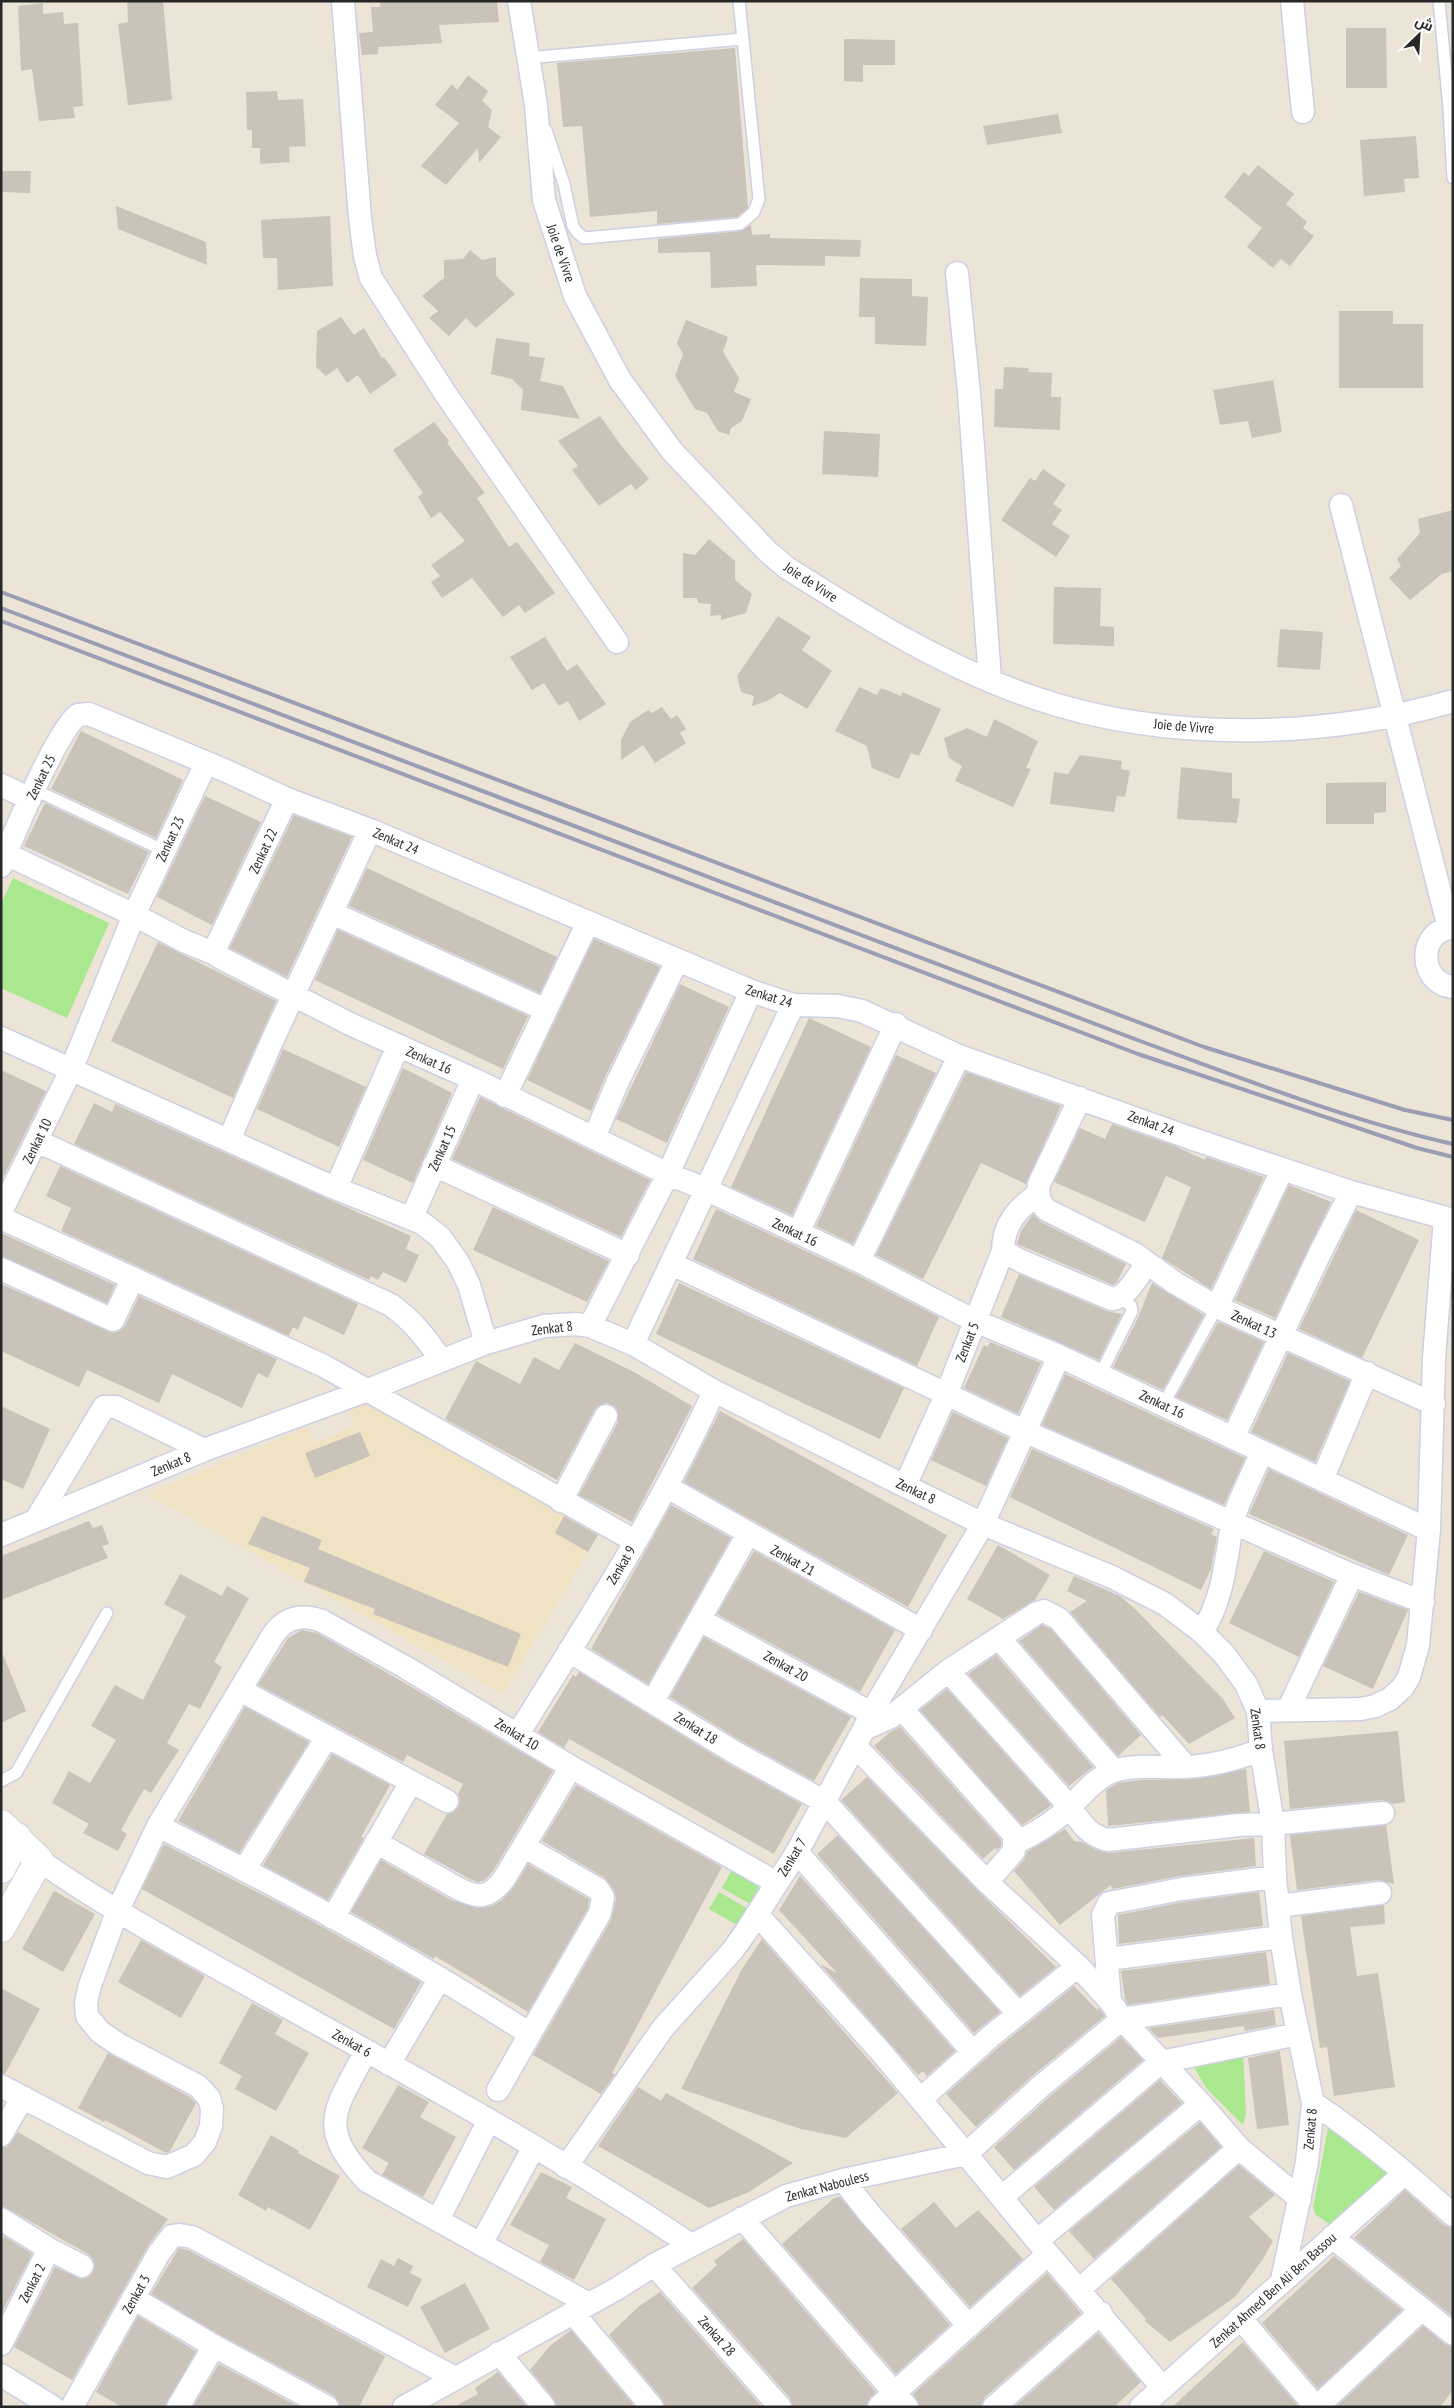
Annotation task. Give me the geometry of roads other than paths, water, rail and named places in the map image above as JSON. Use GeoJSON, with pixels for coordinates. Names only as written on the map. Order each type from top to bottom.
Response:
{"type":"FeatureCollection","features":[{"type":"Feature","properties":{"kind":"main road","name":"Zenkat 6"},"geometry":{"type":"LineString","coordinates":[[9,1830],[39,1860]]}},
{"type":"Feature","properties":{"kind":"main road"},"geometry":{"type":"LineString","coordinates":[[1,1869],[9,1830]]}},
{"type":"Feature","properties":{"kind":"main road"},"geometry":{"type":"LineString","coordinates":[[1,1928],[39,1860]]}},
{"type":"Feature","properties":{"kind":"street"},"geometry":{"type":"LineString","coordinates":[[343,1],[360,218],[364,256],[371,278],[445,393],[617,642]]}},
{"type":"Feature","properties":{"kind":"street","name":"Joie de Vivre"},"geometry":{"type":"LineString","coordinates":[[519,1],[536,105],[544,200],[575,296],[620,380],[672,451],[768,552],[787,568],[920,649],[1035,698],[1108,717],[1175,726],[1236,730],[1302,729],[1396,714],[1453,701]]}},
{"type":"Feature","properties":{"kind":"street"},"geometry":{"type":"LineString","coordinates":[[1292,1],[1303,112]]}},
{"type":"Feature","properties":{"kind":"street"},"geometry":{"type":"LineString","coordinates":[[957,273],[969,393],[990,679]]}},
{"type":"Feature","properties":{"kind":"street"},"geometry":{"type":"LineString","coordinates":[[1341,505],[1451,928],[1439,932],[1432,939],[1425,956],[1427,966],[1431,975],[1438,982],[1453,987]]}},
{"type":"Feature","properties":{"kind":"street","name":"Zenkat 25"},"geometry":{"type":"LineString","coordinates":[[4,860],[33,794],[72,719],[84,714],[103,719]]}},
{"type":"Feature","properties":{"kind":"street","name":"Zenkat 24"},"geometry":{"type":"LineString","coordinates":[[103,719],[287,799],[370,830],[751,991],[793,1005],[838,1006],[862,1011],[896,1024],[959,1056],[1282,1170],[1351,1192],[1449,1219]]}},
{"type":"Feature","properties":{"kind":"street","name":"Zenkat 23"},"geometry":{"type":"LineString","coordinates":[[71,1070],[134,915],[206,763]]}},
{"type":"Feature","properties":{"kind":"street"},"geometry":{"type":"LineString","coordinates":[[1,785],[33,794]]}},
{"type":"Feature","properties":{"kind":"street","name":"Zenkat 22"},"geometry":{"type":"LineString","coordinates":[[213,953],[287,799]]}},
{"type":"Feature","properties":{"kind":"street"},"geometry":{"type":"LineString","coordinates":[[228,1140],[370,830]]}},
{"type":"Feature","properties":{"kind":"street","name":"Zenkat 16"},"geometry":{"type":"LineString","coordinates":[[4,860],[134,915],[184,941],[213,953],[293,996],[473,1079],[668,1174],[705,1188],[859,1261],[975,1321],[1059,1356],[1429,1530]]}},
{"type":"Feature","properties":{"kind":"street"},"geometry":{"type":"LineString","coordinates":[[332,913],[546,1010]]}},
{"type":"Feature","properties":{"kind":"street"},"geometry":{"type":"LineString","coordinates":[[505,1096],[588,922]]}},
{"type":"Feature","properties":{"kind":"street"},"geometry":{"type":"LineString","coordinates":[[594,1138],[618,1081],[677,961]]}},
{"type":"Feature","properties":{"kind":"street"},"geometry":{"type":"LineString","coordinates":[[590,1326],[668,1174],[751,991]]}},
{"type":"Feature","properties":{"kind":"street"},"geometry":{"type":"LineString","coordinates":[[632,1344],[672,1264],[705,1188],[793,1005]]}},
{"type":"Feature","properties":{"kind":"street"},"geometry":{"type":"LineString","coordinates":[[798,1233],[896,1024]]}},
{"type":"Feature","properties":{"kind":"street"},"geometry":{"type":"LineString","coordinates":[[1,1038],[336,1188],[412,1217],[440,1237],[458,1262],[469,1285],[486,1343]]}},
{"type":"Feature","properties":{"kind":"street"},"geometry":{"type":"LineString","coordinates":[[336,1188],[398,1046]]}},
{"type":"Feature","properties":{"kind":"street"},"geometry":{"type":"LineString","coordinates":[[859,1261],[959,1056]]}},
{"type":"Feature","properties":{"kind":"street","name":"Zenkat 10"},"geometry":{"type":"LineString","coordinates":[[1,1212],[71,1070]]}},
{"type":"Feature","properties":{"kind":"street","name":"Zenkat 15"},"geometry":{"type":"LineString","coordinates":[[412,1217],[473,1079]]}},
{"type":"Feature","properties":{"kind":"street"},"geometry":{"type":"LineString","coordinates":[[1038,1194],[1045,1171],[1080,1098]]}},
{"type":"Feature","properties":{"kind":"street"},"geometry":{"type":"LineString","coordinates":[[37,1141],[392,1305],[408,1317],[422,1332],[441,1360]]}},
{"type":"Feature","properties":{"kind":"street"},"geometry":{"type":"LineString","coordinates":[[434,1165],[628,1255]]}},
{"type":"Feature","properties":{"kind":"street"},"geometry":{"type":"LineString","coordinates":[[1217,1307],[1282,1170]]}},
{"type":"Feature","properties":{"kind":"street"},"geometry":{"type":"LineString","coordinates":[[1234,1438],[1351,1192]]}},
{"type":"Feature","properties":{"kind":"street","name":"Zenkat 13"},"geometry":{"type":"LineString","coordinates":[[1038,1194],[1041,1203],[1048,1210],[1135,1254],[1180,1286],[1217,1307],[1434,1404]]}},
{"type":"Feature","properties":{"kind":"street","name":"Zenkat 5"},"geometry":{"type":"LineString","coordinates":[[905,1486],[946,1395],[1003,1250],[1005,1234],[1015,1212],[1038,1194]]}},
{"type":"Feature","properties":{"kind":"street"},"geometry":{"type":"LineString","coordinates":[[1,1218],[298,1353],[368,1390],[635,1542]]}},
{"type":"Feature","properties":{"kind":"street"},"geometry":{"type":"LineString","coordinates":[[1258,1711],[1361,1709],[1375,1706],[1390,1699],[1409,1677],[1418,1645],[1424,1602],[1429,1530],[1434,1358],[1449,1219]]}},
{"type":"Feature","properties":{"kind":"street"},"geometry":{"type":"LineString","coordinates":[[1003,1250],[1021,1261],[1108,1298],[1121,1297],[1147,1263]]}},
{"type":"Feature","properties":{"kind":"street"},"geometry":{"type":"LineString","coordinates":[[672,1264],[1024,1431],[1352,1575],[1424,1602]]}},
{"type":"Feature","properties":{"kind":"street"},"geometry":{"type":"LineString","coordinates":[[1,1269],[113,1320],[133,1278]]}},
{"type":"Feature","properties":{"kind":"street","name":"Zenkat 8"},"geometry":{"type":"LineString","coordinates":[[1,1536],[204,1450],[368,1390],[441,1360],[486,1343],[544,1326],[562,1324],[590,1326],[632,1344],[714,1391],[983,1524],[1136,1588],[1180,1614],[1224,1654],[1246,1684],[1258,1711],[1261,1750],[1273,1824],[1275,1877],[1281,1937],[1290,1994],[1313,2103],[1300,2199],[1282,2280]]}},
{"type":"Feature","properties":{"kind":"street","name":"Zenkat 7"},"geometry":{"type":"LineString","coordinates":[[566,2167],[663,2028],[733,1950],[797,1852],[863,1730],[983,1524],[1059,1356]]}},
{"type":"Feature","properties":{"kind":"street"},"geometry":{"type":"LineString","coordinates":[[1322,1480],[1367,1373]]}},
{"type":"Feature","properties":{"kind":"street","name":"Zenkat 9"},"geometry":{"type":"LineString","coordinates":[[518,1734],[667,1487],[714,1391]]}},
{"type":"Feature","properties":{"kind":"street"},"geometry":{"type":"LineString","coordinates":[[36,1520],[100,1411],[108,1405],[116,1407],[204,1450]]}},
{"type":"Feature","properties":{"kind":"street"},"geometry":{"type":"LineString","coordinates":[[561,1501],[606,1416]]}},
{"type":"Feature","properties":{"kind":"street"},"geometry":{"type":"LineString","coordinates":[[1202,1632],[1213,1614],[1233,1523],[1262,1452]]}},
{"type":"Feature","properties":{"kind":"street","name":"Zenkat 21"},"geometry":{"type":"LineString","coordinates":[[667,1487],[921,1630]]}},
{"type":"Feature","properties":{"kind":"street"},"geometry":{"type":"LineString","coordinates":[[653,1701],[748,1534]]}},
{"type":"Feature","properties":{"kind":"street"},"geometry":{"type":"LineString","coordinates":[[1288,1710],[1352,1575]]}},
{"type":"Feature","properties":{"kind":"street"},"geometry":{"type":"LineString","coordinates":[[863,1730],[878,1724],[902,1709],[948,1671],[1037,1613],[1044,1611],[1059,1619],[1186,1767]]}},
{"type":"Feature","properties":{"kind":"street","name":"Zenkat 10"},"geometry":{"type":"LineString","coordinates":[[23,2097],[148,2163],[167,2167],[179,2163],[194,2155],[205,2142],[212,2126],[212,2110],[209,2098],[198,2086],[118,2044],[100,2032],[86,2016],[86,2003],[90,1985],[117,1912],[158,1826],[263,1649],[279,1626],[298,1616],[309,1616],[322,1622],[405,1667],[571,1767],[777,1882]]}},
{"type":"Feature","properties":{"kind":"street","name":"Zenkat 20"},"geometry":{"type":"LineString","coordinates":[[700,1620],[863,1730],[987,1882],[1078,1966],[1239,2148],[1300,2199]]}},
{"type":"Feature","properties":{"kind":"street"},"geometry":{"type":"LineString","coordinates":[[999,1638],[1114,1771]]}},
{"type":"Feature","properties":{"kind":"street","name":"Zenkat 18"},"geometry":{"type":"LineString","coordinates":[[569,1651],[734,1752],[825,1802],[1018,2013]]}},
{"type":"Feature","properties":{"kind":"street"},"geometry":{"type":"LineString","coordinates":[[948,1671],[1070,1807],[1092,1835],[1108,1840],[1239,1825],[1273,1824],[1382,1813]]}},
{"type":"Feature","properties":{"kind":"street"},"geometry":{"type":"LineString","coordinates":[[240,1690],[447,1801]]}},
{"type":"Feature","properties":{"kind":"street"},"geometry":{"type":"LineString","coordinates":[[902,1709],[1014,1835],[1014,1851],[987,1882]]}},
{"type":"Feature","properties":{"kind":"street"},"geometry":{"type":"LineString","coordinates":[[244,1870],[327,1737]]}},
{"type":"Feature","properties":{"kind":"street"},"geometry":{"type":"LineString","coordinates":[[1015,1843],[1043,1828],[1070,1807],[1082,1793],[1114,1771],[1138,1768],[1186,1767],[1239,1758],[1261,1750]]}},
{"type":"Feature","properties":{"kind":"street"},"geometry":{"type":"LineString","coordinates":[[376,1842],[440,1879],[478,1896],[495,1890],[525,1847],[571,1767]]}},
{"type":"Feature","properties":{"kind":"street"},"geometry":{"type":"LineString","coordinates":[[333,1918],[411,1782]]}},
{"type":"Feature","properties":{"kind":"street"},"geometry":{"type":"LineString","coordinates":[[158,1826],[333,1918],[440,1978],[530,2034]]}},
{"type":"Feature","properties":{"kind":"street"},"geometry":{"type":"LineString","coordinates":[[498,2090],[600,1913],[603,1897],[598,1890],[525,1847]]}},
{"type":"Feature","properties":{"kind":"street"},"geometry":{"type":"LineString","coordinates":[[797,1852],[973,2052]]}},
{"type":"Feature","properties":{"kind":"street","name":"Zenkat 6"},"geometry":{"type":"LineString","coordinates":[[39,1860],[117,1912],[489,2120],[645,2214],[691,2245]]}},
{"type":"Feature","properties":{"kind":"street"},"geometry":{"type":"LineString","coordinates":[[1116,2010],[1103,1915],[1106,1906],[1111,1902],[1275,1877]]}},
{"type":"Feature","properties":{"kind":"street"},"geometry":{"type":"LineString","coordinates":[[1278,1906],[1380,1893]]}},
{"type":"Feature","properties":{"kind":"street"},"geometry":{"type":"LineString","coordinates":[[758,1914],[922,2098],[1043,2247],[1163,2388]]}},
{"type":"Feature","properties":{"kind":"street"},"geometry":{"type":"LineString","coordinates":[[1108,1959],[1281,1937]]}},
{"type":"Feature","properties":{"kind":"street"},"geometry":{"type":"LineString","coordinates":[[922,2098],[1018,2013],[1078,1966]]}},
{"type":"Feature","properties":{"kind":"street"},"geometry":{"type":"LineString","coordinates":[[389,2064],[440,1978]]}},
{"type":"Feature","properties":{"kind":"street"},"geometry":{"type":"LineString","coordinates":[[966,2154],[1040,2088],[1116,2010],[1290,1994]]}},
{"type":"Feature","properties":{"kind":"street"},"geometry":{"type":"LineString","coordinates":[[1002,2197],[1161,2062],[1298,2034]]}},
{"type":"Feature","properties":{"kind":"street"},"geometry":{"type":"LineString","coordinates":[[366,2051],[335,2111],[335,2133],[349,2161],[367,2180],[438,2220],[482,2242],[581,2308],[652,2407]]}},
{"type":"Feature","properties":{"kind":"street"},"geometry":{"type":"LineString","coordinates":[[1,2086],[23,2097],[1,2135]]}},
{"type":"Feature","properties":{"kind":"street"},"geometry":{"type":"LineString","coordinates":[[1313,2103],[1336,2118],[1405,2173],[1453,2215]]}},
{"type":"Feature","properties":{"kind":"street"},"geometry":{"type":"LineString","coordinates":[[742,2218],[893,2402],[1043,2247],[1201,2104]]}},
{"type":"Feature","properties":{"kind":"street"},"geometry":{"type":"LineString","coordinates":[[438,2220],[489,2120]]}},
{"type":"Feature","properties":{"kind":"street"},"geometry":{"type":"LineString","coordinates":[[482,2242],[534,2147]]}},
{"type":"Feature","properties":{"kind":"street"},"geometry":{"type":"LineString","coordinates":[[1080,2289],[1198,2182],[1239,2148]]}},
{"type":"Feature","properties":{"kind":"street","name":"Zenkat Nabouless"},"geometry":{"type":"LineString","coordinates":[[419,2404],[455,2378],[654,2265],[786,2196],[843,2180],[966,2154]]}},
{"type":"Feature","properties":{"kind":"street","name":"Zenkat Ahmed Ben Ali Ben Bassou"},"geometry":{"type":"LineString","coordinates":[[1141,2407],[1282,2280],[1405,2173]]}},
{"type":"Feature","properties":{"kind":"street"},"geometry":{"type":"LineString","coordinates":[[843,2180],[869,2213],[968,2326]]}},
{"type":"Feature","properties":{"kind":"street"},"geometry":{"type":"LineString","coordinates":[[1,2219],[49,2249],[82,2266]]}},
{"type":"Feature","properties":{"kind":"street","name":"Zenkat 3"},"geometry":{"type":"LineString","coordinates":[[72,2407],[159,2253],[172,2236],[180,2235],[192,2237],[455,2378]]}},
{"type":"Feature","properties":{"kind":"street"},"geometry":{"type":"LineString","coordinates":[[1332,2237],[1453,2334]]}},
{"type":"Feature","properties":{"kind":"street","name":"Zenkat 2"},"geometry":{"type":"LineString","coordinates":[[1,2344],[49,2249]]}},
{"type":"Feature","properties":{"kind":"street","name":"Zenkat 28"},"geometry":{"type":"LineString","coordinates":[[654,2265],[780,2407]]}},
{"type":"Feature","properties":{"kind":"street"},"geometry":{"type":"LineString","coordinates":[[133,2298],[214,2346],[327,2407]]}},
{"type":"Feature","properties":{"kind":"street"},"geometry":{"type":"LineString","coordinates":[[1240,2318],[1317,2407],[1422,2309]]}},
{"type":"Feature","properties":{"kind":"street"},"geometry":{"type":"LineString","coordinates":[[994,2407],[1101,2313]]}},
{"type":"Feature","properties":{"kind":"street"},"geometry":{"type":"LineString","coordinates":[[178,2407],[214,2346]]}},
{"type":"Feature","properties":{"kind":"street"},"geometry":{"type":"LineString","coordinates":[[499,2353],[544,2407]]}},
{"type":"Feature","properties":{"kind":"street"},"geometry":{"type":"LineString","coordinates":[[1,2374],[53,2407]]}},
{"type":"Feature","properties":{"kind":"lane"},"geometry":{"type":"LineString","coordinates":[[536,105],[564,184],[573,226],[581,236],[590,238],[740,224],[754,212],[759,199],[739,1]]}},
{"type":"Feature","properties":{"kind":"lane"},"geometry":{"type":"LineString","coordinates":[[1439,1],[1451,108],[1453,178]]}},
{"type":"Feature","properties":{"kind":"lane"},"geometry":{"type":"LineString","coordinates":[[527,58],[743,39]]}},
{"type":"Feature","properties":{"kind":"lane"},"geometry":{"type":"LineString","coordinates":[[33,794],[165,851]]}},
{"type":"Feature","properties":{"kind":"lane"},"geometry":{"type":"LineString","coordinates":[[1100,1375],[1132,1311],[1132,1306],[1121,1297]]}},
{"type":"Feature","properties":{"kind":"lane"},"geometry":{"type":"LineString","coordinates":[[1163,1405],[1217,1307]]}},
{"type":"Feature","properties":{"kind":"lane"},"geometry":{"type":"LineString","coordinates":[[1,1781],[16,1773],[107,1612]]}},
{"type":"Feature","properties":{"kind":"railway"},"geometry":{"type":"LineString","coordinates":[[1,592],[1204,1047],[1405,1110],[1453,1120]]}},
{"type":"Feature","properties":{"kind":"railway"},"geometry":{"type":"LineString","coordinates":[[1,608],[1256,1084],[1373,1123],[1453,1144]]}},
{"type":"Feature","properties":{"kind":"railway"},"geometry":{"type":"LineString","coordinates":[[1,621],[1138,1054],[1417,1148],[1453,1157]]}}]}
